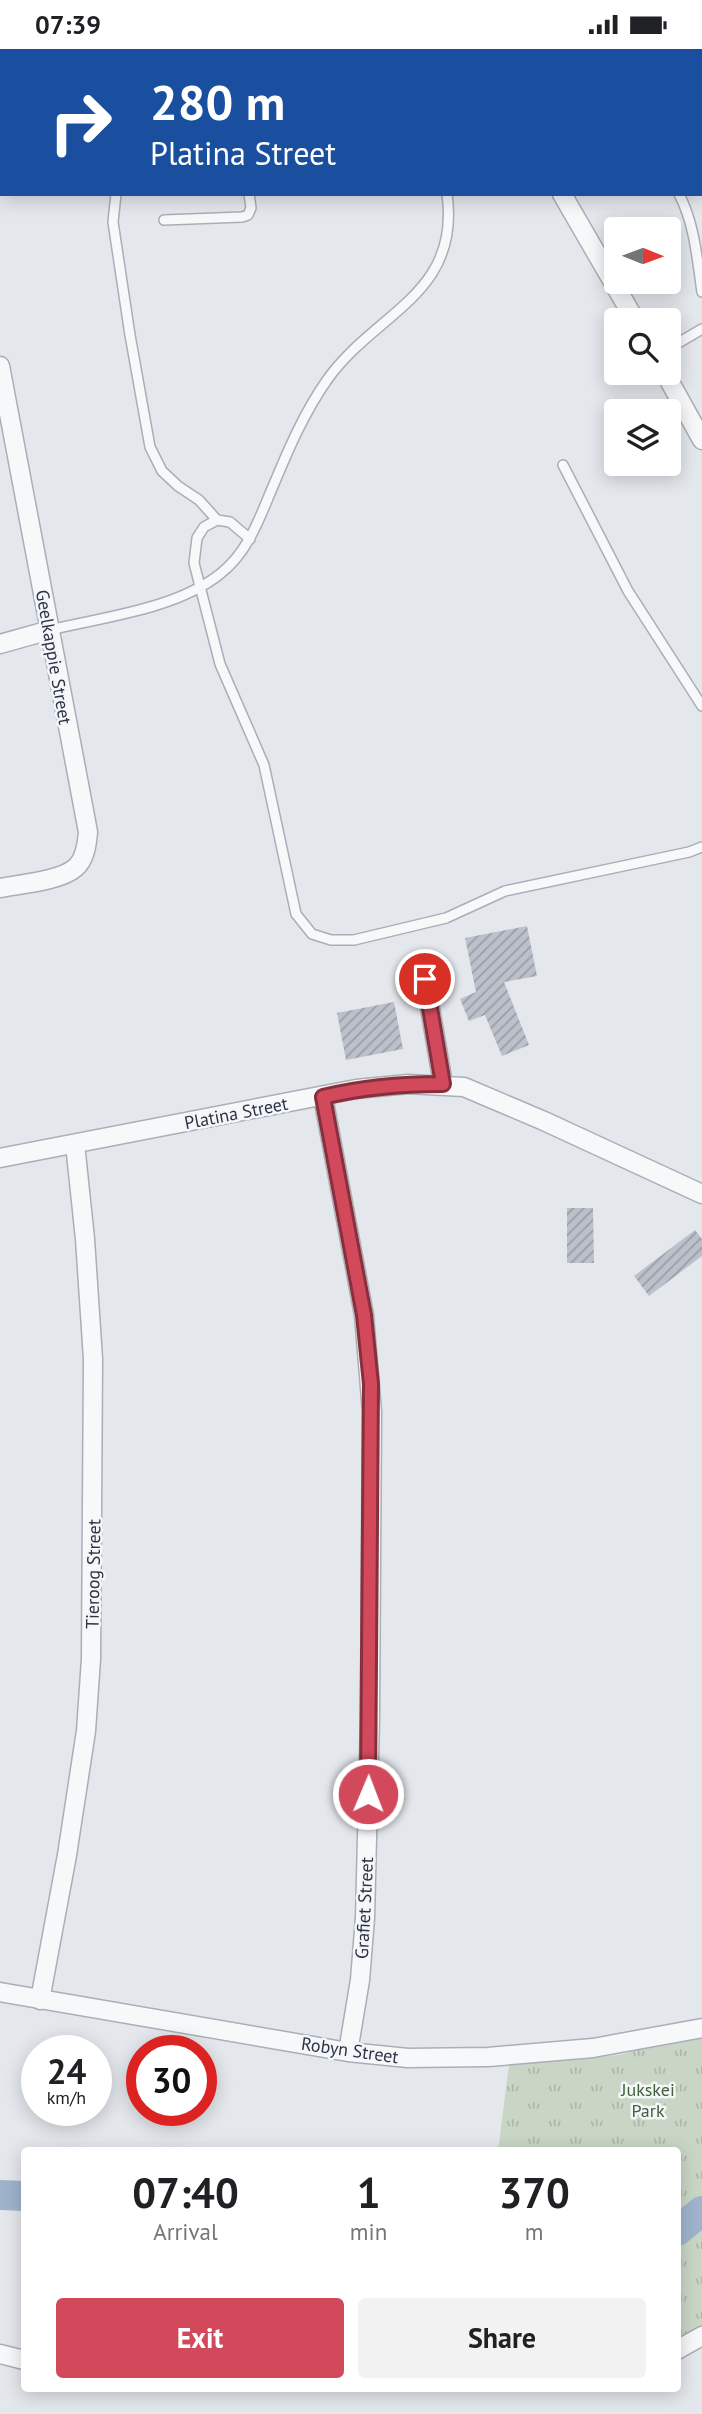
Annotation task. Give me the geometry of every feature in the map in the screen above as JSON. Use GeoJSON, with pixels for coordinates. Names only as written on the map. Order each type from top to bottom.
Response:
{"type":"FeatureCollection","features":[{"type":"Feature","properties":{"kind":"street"},"geometry":{"type":"LineString","coordinates":[[563,196],[628,308]]}},
{"type":"Feature","properties":{"kind":"street","name":"Geelkappie Street"},"geometry":{"type":"LineString","coordinates":[[0,888],[48,879],[67,872],[79,863],[86,850],[88,832],[1,375]]}},
{"type":"Feature","properties":{"kind":"street"},"geometry":{"type":"LineString","coordinates":[[672,385],[702,440]]}},
{"type":"Feature","properties":{"kind":"street"},"geometry":{"type":"LineString","coordinates":[[0,644],[50,631]]}},
{"type":"Feature","properties":{"kind":"street"},"geometry":{"type":"LineString","coordinates":[[425,979],[443,1084]]}},
{"type":"Feature","properties":{"kind":"street","name":"Platina Street"},"geometry":{"type":"LineString","coordinates":[[0,1158],[356,1089],[443,1084],[464,1087],[702,1194]]}},
{"type":"Feature","properties":{"kind":"street","name":"Grafiet Street"},"geometry":{"type":"LineString","coordinates":[[323,1097],[364,1315],[372,1412],[370,1718],[365,1910],[360,1980],[348,2052]]}},
{"type":"Feature","properties":{"kind":"street","name":"Tieroog Street"},"geometry":{"type":"LineString","coordinates":[[40,2000],[67,1855],[86,1731],[91,1659],[93,1359],[75,1144]]}},
{"type":"Feature","properties":{"kind":"street","name":"Robyn Street"},"geometry":{"type":"LineString","coordinates":[[0,1992],[348,2052],[416,2058],[488,2057],[626,2043],[702,2028]]}},
{"type":"Feature","properties":{"kind":"street"},"geometry":{"type":"LineString","coordinates":[[681,2348],[702,2336]]}},
{"type":"Feature","properties":{"kind":"street"},"geometry":{"type":"LineString","coordinates":[[0,2354],[21,2359]]}},
{"type":"Feature","properties":{"kind":"lane"},"geometry":{"type":"LineString","coordinates":[[116,196],[113,213],[115,237],[150,447],[162,471],[199,500],[216,520]]}},
{"type":"Feature","properties":{"kind":"lane"},"geometry":{"type":"LineString","coordinates":[[164,220],[242,217],[248,215],[251,208],[249,196]]}},
{"type":"Feature","properties":{"kind":"lane"},"geometry":{"type":"LineString","coordinates":[[50,631],[170,600],[201,586],[229,566],[250,539],[293,439],[314,398],[352,349],[411,300],[436,269],[448,236],[447,196]]}},
{"type":"Feature","properties":{"kind":"lane"},"geometry":{"type":"LineString","coordinates":[[681,196],[692,231],[702,292]]}},
{"type":"Feature","properties":{"kind":"lane"},"geometry":{"type":"LineString","coordinates":[[681,341],[702,329]]}},
{"type":"Feature","properties":{"kind":"lane"},"geometry":{"type":"LineString","coordinates":[[562,465],[628,591],[702,706]]}},
{"type":"Feature","properties":{"kind":"lane"},"geometry":{"type":"LineString","coordinates":[[250,539],[230,521],[216,520],[204,527],[195,544],[194,563],[220,664],[264,765],[296,914],[306,929],[331,940],[354,940],[458,914],[493,895],[513,888],[689,852],[702,847]]}},
{"type":"Feature","properties":{"kind":"green space","name":"Jukskei Park"},"geometry":{"type":"Polygon","coordinates":[[[702,2033],[702,2326],[681,2337],[681,2147],[499,2147],[509,2065],[619,2055],[702,2033]]]}},
{"type":"Feature","properties":{"kind":"building"},"geometry":{"type":"Polygon","coordinates":[[[527,926],[537,976],[504,982],[529,1045],[502,1056],[485,1015],[469,1021],[460,999],[476,992],[465,938],[527,926]]]}},
{"type":"Feature","properties":{"kind":"building"},"geometry":{"type":"Polygon","coordinates":[[[394,1002],[403,1049],[346,1060],[337,1013],[394,1002]]]}},
{"type":"Feature","properties":{"kind":"building"},"geometry":{"type":"Polygon","coordinates":[[[567,1208],[593,1208],[594,1263],[567,1263],[567,1208]]]}},
{"type":"Feature","properties":{"kind":"building"},"geometry":{"type":"Polygon","coordinates":[[[695,1230],[702,1239],[702,1256],[649,1296],[634,1276],[695,1230]]]}},
{"type":"Feature","properties":{"kind":"waterway"},"geometry":{"type":"LineString","coordinates":[[0,2195],[21,2196]]}},
{"type":"Feature","properties":{"kind":"waterway"},"geometry":{"type":"LineString","coordinates":[[681,2228],[702,2211]]}},
{"type":"Feature","properties":{"kind":"route"},"geometry":{"type":"LineString","coordinates":[[368,1794],[371,1384],[364,1315],[323,1097],[356,1089],[443,1084],[425,979]]}}]}
